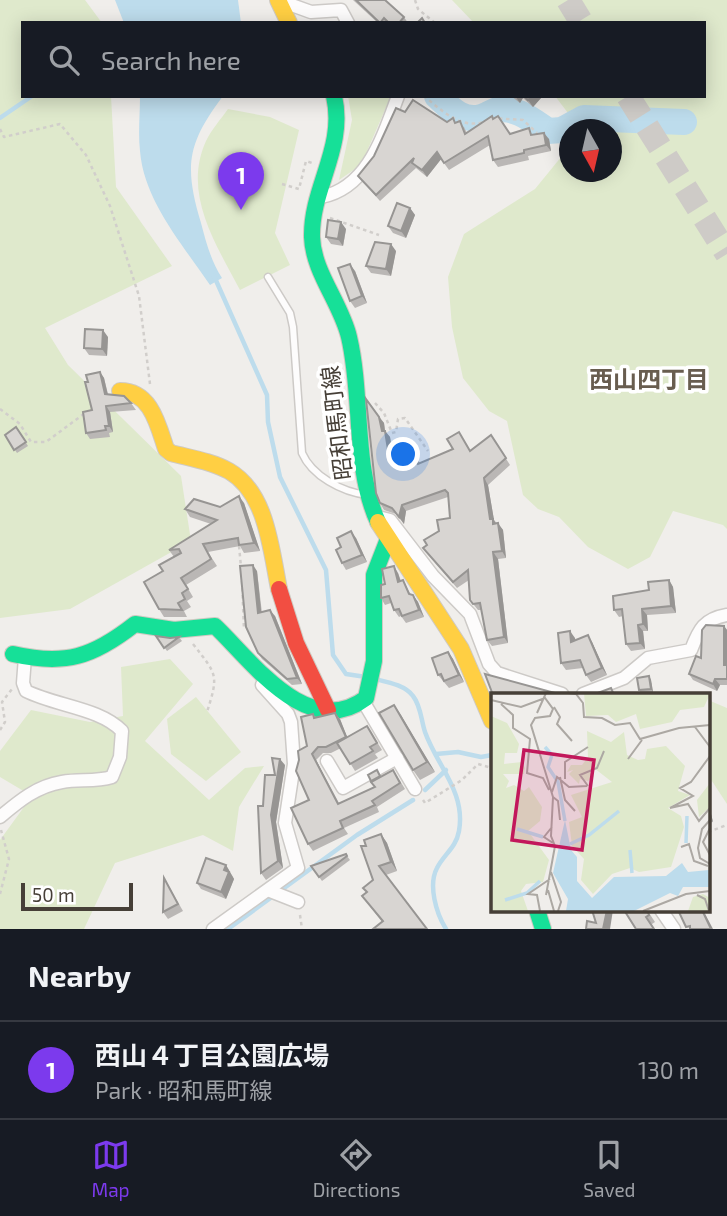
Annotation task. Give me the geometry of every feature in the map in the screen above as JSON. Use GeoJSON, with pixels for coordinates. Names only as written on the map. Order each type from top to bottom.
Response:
{"type":"FeatureCollection","features":[{"type":"Feature","properties":{"kind":"street"},"geometry":{"type":"LineString","coordinates":[[278,0],[288,21]]}},
{"type":"Feature","properties":{"kind":"street"},"geometry":{"type":"LineString","coordinates":[[278,0],[311,12],[341,10],[347,21]]}},
{"type":"Feature","properties":{"kind":"street","name":"昭和馬町線"},"geometry":{"type":"LineString","coordinates":[[334,98],[338,124],[328,168],[327,196],[312,233],[313,246],[347,328],[368,495],[374,516],[388,539],[462,648],[484,695],[491,718]]}},
{"type":"Feature","properties":{"kind":"street"},"geometry":{"type":"LineString","coordinates":[[327,196],[353,182],[367,167],[397,98]]}},
{"type":"Feature","properties":{"kind":"street"},"geometry":{"type":"LineString","coordinates":[[120,391],[133,392],[151,407],[166,449],[236,474],[246,483],[272,542],[282,601],[293,634],[308,673],[328,710]]}},
{"type":"Feature","properties":{"kind":"street"},"geometry":{"type":"LineString","coordinates":[[374,516],[390,520],[433,576],[471,614],[489,664],[497,673],[556,693]]}},
{"type":"Feature","properties":{"kind":"street"},"geometry":{"type":"LineString","coordinates":[[388,539],[374,575],[377,624],[370,678],[363,701],[415,789]]}},
{"type":"Feature","properties":{"kind":"street"},"geometry":{"type":"LineString","coordinates":[[588,693],[624,678],[648,658],[691,650],[700,628],[708,620],[727,615]]}},
{"type":"Feature","properties":{"kind":"street"},"geometry":{"type":"LineString","coordinates":[[0,817],[34,790],[62,782],[96,782],[112,777],[120,757],[122,731],[118,726],[99,714],[52,703],[26,691],[19,655],[39,660],[75,659],[112,642],[135,624],[159,629],[215,626],[244,652],[260,682],[288,714],[294,764],[285,823],[298,868],[270,891],[213,929]]}},
{"type":"Feature","properties":{"kind":"street"},"geometry":{"type":"LineString","coordinates":[[254,669],[279,692],[316,709],[328,710],[363,701]]}},
{"type":"Feature","properties":{"kind":"street"},"geometry":{"type":"LineString","coordinates":[[327,761],[343,788],[397,758]]}},
{"type":"Feature","properties":{"kind":"street"},"geometry":{"type":"LineString","coordinates":[[270,891],[292,900]]}},
{"type":"Feature","properties":{"kind":"street"},"geometry":{"type":"LineString","coordinates":[[538,912],[543,929]]}},
{"type":"Feature","properties":{"kind":"street"},"geometry":{"type":"LineString","coordinates":[[663,912],[674,929]]}},
{"type":"Feature","properties":{"kind":"lane"},"geometry":{"type":"LineString","coordinates":[[268,277],[290,313],[293,327],[302,453],[308,466],[344,488],[368,495]]}},
{"type":"Feature","properties":{"kind":"path"},"geometry":{"type":"LineString","coordinates":[[415,0],[418,9],[433,21]]}},
{"type":"Feature","properties":{"kind":"path"},"geometry":{"type":"LineString","coordinates":[[426,98],[449,116],[465,123],[479,124],[494,117],[523,120],[537,133]]}},
{"type":"Feature","properties":{"kind":"path"},"geometry":{"type":"LineString","coordinates":[[0,129],[2,139],[60,124],[86,155],[110,206],[139,296],[147,347],[151,407]]}},
{"type":"Feature","properties":{"kind":"path"},"geometry":{"type":"LineString","coordinates":[[282,184],[299,189],[306,161],[328,168]]}},
{"type":"Feature","properties":{"kind":"path"},"geometry":{"type":"LineString","coordinates":[[327,196],[329,217],[379,235]]}},
{"type":"Feature","properties":{"kind":"path"},"geometry":{"type":"LineString","coordinates":[[358,404],[377,403],[392,433],[396,432],[398,419],[405,418],[428,451]]}},
{"type":"Feature","properties":{"kind":"path"},"geometry":{"type":"LineString","coordinates":[[0,409],[20,424],[31,442],[46,442],[89,412]]}},
{"type":"Feature","properties":{"kind":"path"},"geometry":{"type":"LineString","coordinates":[[239,545],[242,618],[246,642],[244,652]]}},
{"type":"Feature","properties":{"kind":"path"},"geometry":{"type":"LineString","coordinates":[[182,629],[214,668],[217,681],[206,712]]}},
{"type":"Feature","properties":{"kind":"path"},"geometry":{"type":"LineString","coordinates":[[0,730],[5,722],[2,702],[14,688]]}},
{"type":"Feature","properties":{"kind":"path"},"geometry":{"type":"LineString","coordinates":[[415,789],[425,803],[462,780],[478,764],[491,768]]}},
{"type":"Feature","properties":{"kind":"path"},"geometry":{"type":"LineString","coordinates":[[710,831],[727,825]]}},
{"type":"Feature","properties":{"kind":"path"},"geometry":{"type":"LineString","coordinates":[[0,830],[9,859],[0,894]]}},
{"type":"Feature","properties":{"kind":"green space"},"geometry":{"type":"Polygon","coordinates":[[[0,0],[85,0],[101,21],[21,21],[21,98],[111,98],[116,187],[172,266],[45,328],[68,365],[181,476],[191,541],[70,609],[0,618],[0,0]]]}},
{"type":"Feature","properties":{"kind":"green space"},"geometry":{"type":"Polygon","coordinates":[[[452,0],[727,0],[727,529],[723,525],[673,511],[650,557],[628,569],[588,547],[559,517],[538,509],[523,495],[507,421],[489,411],[463,378],[452,327],[448,277],[464,234],[535,189],[559,160],[559,182],[622,182],[622,119],[571,119],[557,98],[706,98],[706,21],[472,21],[452,0]]]}},
{"type":"Feature","properties":{"kind":"green space"},"geometry":{"type":"Polygon","coordinates":[[[348,98],[390,98],[361,165],[339,180],[352,120],[348,98]]]}},
{"type":"Feature","properties":{"kind":"green space"},"geometry":{"type":"Polygon","coordinates":[[[228,109],[270,117],[299,130],[275,233],[290,265],[240,290],[212,237],[200,199],[198,180],[206,141],[228,109]]]}},
{"type":"Feature","properties":{"kind":"green space"},"geometry":{"type":"Polygon","coordinates":[[[170,659],[193,684],[145,741],[209,800],[245,768],[264,766],[239,807],[233,851],[203,835],[115,863],[84,929],[0,929],[0,840],[32,796],[0,777],[0,751],[31,710],[90,722],[123,716],[121,667],[170,659]]]}},
{"type":"Feature","properties":{"kind":"green space"},"geometry":{"type":"Polygon","coordinates":[[[196,697],[241,752],[206,781],[171,754],[167,719],[196,697]]]}},
{"type":"Feature","properties":{"kind":"green space"},"geometry":{"type":"Polygon","coordinates":[[[710,701],[727,708],[727,804],[710,778],[710,701]]]}},
{"type":"Feature","properties":{"kind":"water"},"geometry":{"type":"Polygon","coordinates":[[[115,0],[238,0],[241,21],[123,21],[115,0]]]}},
{"type":"Feature","properties":{"kind":"water"},"geometry":{"type":"Polygon","coordinates":[[[140,98],[222,98],[196,142],[191,170],[192,186],[205,237],[222,278],[210,285],[157,205],[143,169],[139,130],[140,98]]]}},
{"type":"Feature","properties":{"kind":"building"},"geometry":{"type":"Polygon","coordinates":[[[356,0],[385,0],[404,17],[401,21],[387,21],[384,18],[378,21],[356,0]]]}},
{"type":"Feature","properties":{"kind":"building"},"geometry":{"type":"Polygon","coordinates":[[[413,100],[447,122],[453,118],[455,123],[460,121],[465,134],[492,116],[493,119],[498,116],[510,134],[529,128],[531,135],[544,133],[546,145],[493,160],[488,136],[444,163],[437,152],[422,170],[412,163],[414,158],[376,195],[358,176],[374,156],[396,108],[405,112],[413,100]]]}},
{"type":"Feature","properties":{"kind":"building"},"geometry":{"type":"Polygon","coordinates":[[[397,203],[410,208],[401,231],[388,226],[397,203]]]}},
{"type":"Feature","properties":{"kind":"building"},"geometry":{"type":"Polygon","coordinates":[[[328,220],[341,222],[338,239],[326,237],[328,220]]]}},
{"type":"Feature","properties":{"kind":"building"},"geometry":{"type":"Polygon","coordinates":[[[375,242],[391,244],[386,269],[366,266],[375,242]]]}},
{"type":"Feature","properties":{"kind":"building"},"geometry":{"type":"Polygon","coordinates":[[[350,264],[362,296],[350,301],[338,268],[350,264]]]}},
{"type":"Feature","properties":{"kind":"building"},"geometry":{"type":"Polygon","coordinates":[[[85,329],[103,330],[102,349],[84,348],[85,329]]]}},
{"type":"Feature","properties":{"kind":"building"},"geometry":{"type":"Polygon","coordinates":[[[100,372],[105,394],[124,396],[131,403],[106,406],[109,426],[105,426],[106,430],[86,433],[83,412],[92,410],[85,382],[88,382],[86,375],[100,372]]]}},
{"type":"Feature","properties":{"kind":"building"},"geometry":{"type":"Polygon","coordinates":[[[366,399],[379,417],[382,431],[385,431],[390,462],[414,453],[418,464],[453,449],[447,439],[459,432],[470,451],[491,435],[506,458],[484,478],[490,519],[493,519],[493,524],[498,523],[502,551],[493,552],[504,637],[487,640],[480,603],[473,604],[470,600],[468,570],[453,582],[423,548],[427,545],[424,540],[439,531],[437,520],[450,518],[448,493],[445,490],[402,505],[399,517],[392,508],[380,503],[376,493],[366,399]]]}},
{"type":"Feature","properties":{"kind":"building"},"geometry":{"type":"Polygon","coordinates":[[[16,427],[26,442],[14,450],[5,435],[16,427]]]}},
{"type":"Feature","properties":{"kind":"building"},"geometry":{"type":"Polygon","coordinates":[[[239,496],[254,543],[239,545],[238,538],[203,544],[211,559],[181,578],[188,589],[182,593],[185,599],[178,603],[182,610],[159,609],[144,582],[163,571],[159,565],[181,553],[179,549],[169,550],[217,520],[185,509],[194,499],[220,507],[239,496]]]}},
{"type":"Feature","properties":{"kind":"building"},"geometry":{"type":"Polygon","coordinates":[[[351,531],[362,555],[342,563],[336,550],[341,547],[337,538],[351,531]]]}},
{"type":"Feature","properties":{"kind":"building"},"geometry":{"type":"Polygon","coordinates":[[[253,565],[258,613],[270,610],[297,678],[287,679],[258,653],[246,627],[240,566],[253,565]]]}},
{"type":"Feature","properties":{"kind":"building"},"geometry":{"type":"Polygon","coordinates":[[[394,566],[398,582],[403,580],[419,610],[402,616],[399,609],[394,610],[389,596],[381,598],[381,585],[385,584],[382,569],[394,566]]]}},
{"type":"Feature","properties":{"kind":"building"},"geometry":{"type":"Polygon","coordinates":[[[669,580],[671,606],[642,609],[643,624],[638,625],[640,643],[626,644],[622,609],[614,610],[613,596],[649,590],[648,582],[669,580]]]}},
{"type":"Feature","properties":{"kind":"building"},"geometry":{"type":"Polygon","coordinates":[[[706,625],[724,626],[724,665],[727,665],[727,679],[715,679],[713,684],[689,674],[696,656],[701,658],[702,630],[706,625]]]}},
{"type":"Feature","properties":{"kind":"building"},"geometry":{"type":"Polygon","coordinates":[[[570,631],[571,642],[588,635],[602,668],[586,675],[580,660],[561,663],[558,633],[570,631]]]}},
{"type":"Feature","properties":{"kind":"building"},"geometry":{"type":"Polygon","coordinates":[[[156,636],[170,638],[179,637],[164,648],[156,636]]]}},
{"type":"Feature","properties":{"kind":"building"},"geometry":{"type":"Polygon","coordinates":[[[448,652],[459,675],[444,681],[441,674],[438,675],[432,658],[448,652]]]}},
{"type":"Feature","properties":{"kind":"building"},"geometry":{"type":"Polygon","coordinates":[[[485,674],[555,693],[492,693],[485,674]]]}},
{"type":"Feature","properties":{"kind":"building"},"geometry":{"type":"Polygon","coordinates":[[[649,676],[651,689],[639,690],[637,678],[649,676]]]}},
{"type":"Feature","properties":{"kind":"building"},"geometry":{"type":"Polygon","coordinates":[[[611,688],[613,693],[598,693],[611,688]]]}},
{"type":"Feature","properties":{"kind":"building"},"geometry":{"type":"Polygon","coordinates":[[[394,705],[427,762],[413,770],[379,713],[394,705]]]}},
{"type":"Feature","properties":{"kind":"building"},"geometry":{"type":"Polygon","coordinates":[[[335,713],[346,737],[326,747],[318,747],[312,754],[338,804],[375,787],[371,782],[393,770],[400,783],[372,801],[375,805],[340,821],[343,828],[308,844],[291,808],[309,800],[296,771],[298,751],[307,746],[301,717],[313,714],[314,718],[335,713]]]}},
{"type":"Feature","properties":{"kind":"building"},"geometry":{"type":"Polygon","coordinates":[[[367,726],[377,743],[370,747],[373,751],[350,764],[337,743],[367,726]]]}},
{"type":"Feature","properties":{"kind":"building"},"geometry":{"type":"Polygon","coordinates":[[[272,758],[280,759],[271,815],[278,861],[261,873],[258,806],[263,806],[265,775],[275,775],[272,758]]]}},
{"type":"Feature","properties":{"kind":"building"},"geometry":{"type":"Polygon","coordinates":[[[377,770],[380,776],[371,781],[368,775],[377,770]]]}},
{"type":"Feature","properties":{"kind":"building"},"geometry":{"type":"Polygon","coordinates":[[[381,834],[391,862],[379,866],[427,929],[373,929],[383,921],[362,896],[367,892],[363,888],[373,880],[361,846],[366,846],[364,840],[381,834]]]}},
{"type":"Feature","properties":{"kind":"building"},"geometry":{"type":"Polygon","coordinates":[[[346,854],[347,856],[319,877],[311,866],[346,854]]]}},
{"type":"Feature","properties":{"kind":"building"},"geometry":{"type":"Polygon","coordinates":[[[206,858],[226,865],[224,870],[229,872],[221,892],[197,883],[206,858]]]}},
{"type":"Feature","properties":{"kind":"building"},"geometry":{"type":"Polygon","coordinates":[[[164,878],[178,904],[163,912],[164,878]]]}},
{"type":"Feature","properties":{"kind":"building"},"geometry":{"type":"Polygon","coordinates":[[[593,912],[607,912],[603,929],[586,929],[587,921],[596,923],[593,912]]]}},
{"type":"Feature","properties":{"kind":"building"},"geometry":{"type":"Polygon","coordinates":[[[625,912],[648,912],[649,915],[646,917],[654,929],[636,929],[625,912]]]}},
{"type":"Feature","properties":{"kind":"building"},"geometry":{"type":"Polygon","coordinates":[[[679,912],[703,912],[711,929],[690,929],[690,926],[686,927],[679,912]]]}},
{"type":"Feature","properties":{"kind":"waterway"},"geometry":{"type":"LineString","coordinates":[[0,118],[29,98]]}},
{"type":"Feature","properties":{"kind":"waterway"},"geometry":{"type":"LineString","coordinates":[[439,98],[468,118],[497,110],[511,110],[548,131],[562,130],[584,118],[684,122]]}},
{"type":"Feature","properties":{"kind":"waterway"},"geometry":{"type":"LineString","coordinates":[[214,276],[267,395],[268,422],[280,477],[326,570],[333,655],[346,674],[366,677]]}},
{"type":"Feature","properties":{"kind":"waterway"},"geometry":{"type":"LineString","coordinates":[[375,679],[401,687],[410,692],[416,700],[425,732],[458,804],[459,831],[453,846],[437,868],[433,882],[436,907],[446,929]]}},
{"type":"Feature","properties":{"kind":"waterway"},"geometry":{"type":"LineString","coordinates":[[436,754],[458,752],[481,757],[491,755]]}},
{"type":"Feature","properties":{"kind":"waterway"},"geometry":{"type":"LineString","coordinates":[[425,790],[446,770]]}},
{"type":"Feature","properties":{"kind":"waterway"},"geometry":{"type":"LineString","coordinates":[[228,929],[357,835],[413,800]]}},
{"type":"Feature","properties":{"kind":"tunnel"},"geometry":{"type":"LineString","coordinates":[[568,0],[581,21]]}},
{"type":"Feature","properties":{"kind":"tunnel"},"geometry":{"type":"LineString","coordinates":[[629,98],[727,254]]}},
{"type":"Feature","properties":{"kind":"traffic: fast"},"geometry":{"type":"LineString","coordinates":[[334,98],[335,133],[313,219],[312,237],[317,263],[349,337],[365,479],[378,522]]}},
{"type":"Feature","properties":{"kind":"traffic: fast"},"geometry":{"type":"LineString","coordinates":[[13,654],[48,659],[78,656],[106,644],[135,624],[174,630],[215,626],[263,675],[302,704],[323,710],[344,709],[366,698],[374,661],[374,575],[388,539]]}},
{"type":"Feature","properties":{"kind":"traffic: fast"},"geometry":{"type":"LineString","coordinates":[[538,912],[543,929]]}},
{"type":"Feature","properties":{"kind":"traffic: slow"},"geometry":{"type":"LineString","coordinates":[[278,0],[288,21]]}},
{"type":"Feature","properties":{"kind":"traffic: slow"},"geometry":{"type":"LineString","coordinates":[[120,391],[131,393],[146,403],[156,420],[166,449],[171,453],[229,471],[252,493],[270,540],[279,589]]}},
{"type":"Feature","properties":{"kind":"traffic: slow"},"geometry":{"type":"LineString","coordinates":[[378,522],[461,649],[491,719]]}},
{"type":"Feature","properties":{"kind":"traffic: jam"},"geometry":{"type":"LineString","coordinates":[[279,589],[296,643],[328,710]]}},
{"type":"Feature","properties":{"kind":"place","name":"西山４丁目公園広場"},"geometry":{"type":"Point","coordinates":[241,210]}},
{"type":"Feature","properties":{"kind":"district","name":"西山四丁目"},"geometry":{"type":"Point","coordinates":[649,380]}}]}
